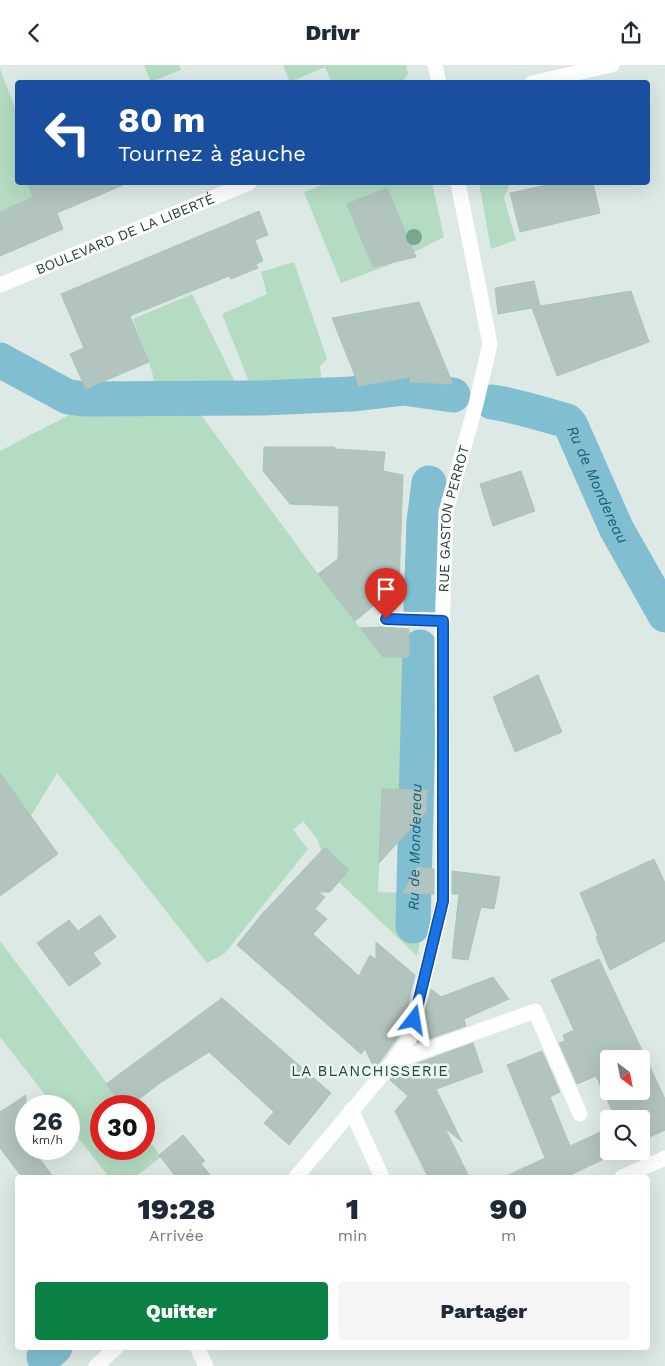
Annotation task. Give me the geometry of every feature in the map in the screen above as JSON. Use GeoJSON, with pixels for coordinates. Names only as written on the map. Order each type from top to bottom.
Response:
{"type":"FeatureCollection","features":[{"type":"Feature","properties":{"kind":"street"},"geometry":{"type":"LineString","coordinates":[[435,65],[438,80]]}},
{"type":"Feature","properties":{"kind":"street"},"geometry":{"type":"LineString","coordinates":[[545,80],[612,65]]}},
{"type":"Feature","properties":{"kind":"street","name":"BOULEVARD DE LA LIBERTÉ"},"geometry":{"type":"LineString","coordinates":[[0,285],[244,185]]}},
{"type":"Feature","properties":{"kind":"street","name":"RUE GASTON PERROT"},"geometry":{"type":"LineString","coordinates":[[298,1175],[351,1109],[393,1062],[410,1037],[443,901],[443,621],[446,512],[476,404],[490,344],[458,185]]}},
{"type":"Feature","properties":{"kind":"street"},"geometry":{"type":"LineString","coordinates":[[386,619],[443,621]]}},
{"type":"Feature","properties":{"kind":"street"},"geometry":{"type":"LineString","coordinates":[[393,1062],[535,1011],[580,1114]]}},
{"type":"Feature","properties":{"kind":"street"},"geometry":{"type":"LineString","coordinates":[[351,1109],[381,1175]]}},
{"type":"Feature","properties":{"kind":"street"},"geometry":{"type":"LineString","coordinates":[[627,1175],[665,1158]]}},
{"type":"Feature","properties":{"kind":"street"},"geometry":{"type":"LineString","coordinates":[[96,1366],[114,1350]]}},
{"type":"Feature","properties":{"kind":"street"},"geometry":{"type":"LineString","coordinates":[[198,1350],[206,1366]]}},
{"type":"Feature","properties":{"kind":"green space"},"geometry":{"type":"Polygon","coordinates":[[[144,65],[179,65],[181,70],[156,80],[150,80],[144,65]]]}},
{"type":"Feature","properties":{"kind":"green space"},"geometry":{"type":"Polygon","coordinates":[[[283,65],[406,65],[408,73],[404,80],[331,80],[325,67],[295,80],[289,80],[283,65]]]}},
{"type":"Feature","properties":{"kind":"green space"},"geometry":{"type":"Polygon","coordinates":[[[0,69],[15,108],[15,185],[29,185],[33,197],[9,208],[25,246],[5,254],[0,243],[0,69]]]}},
{"type":"Feature","properties":{"kind":"green space"},"geometry":{"type":"Polygon","coordinates":[[[323,185],[432,185],[444,237],[389,265],[341,283],[304,192],[323,185]],[[387,188],[347,204],[401,223],[387,188]]]}},
{"type":"Feature","properties":{"kind":"green space"},"geometry":{"type":"Polygon","coordinates":[[[479,185],[509,185],[504,198],[516,240],[491,249],[479,185]]]}},
{"type":"Feature","properties":{"kind":"green space"},"geometry":{"type":"Polygon","coordinates":[[[294,262],[327,359],[320,366],[322,382],[252,389],[222,314],[267,294],[261,272],[294,262]]]}},
{"type":"Feature","properties":{"kind":"green space"},"geometry":{"type":"Polygon","coordinates":[[[192,294],[239,390],[155,390],[152,371],[133,319],[192,294]]]}},
{"type":"Feature","properties":{"kind":"green space"},"geometry":{"type":"Polygon","coordinates":[[[90,404],[193,404],[318,574],[383,657],[409,657],[405,790],[382,789],[378,892],[405,893],[406,916],[411,924],[422,933],[417,956],[339,882],[349,870],[330,851],[326,854],[320,848],[318,840],[303,821],[293,830],[308,849],[224,954],[207,963],[57,773],[0,867],[0,451],[90,404]]]}},
{"type":"Feature","properties":{"kind":"green space"},"geometry":{"type":"Polygon","coordinates":[[[0,941],[116,1095],[90,1095],[90,1153],[80,1140],[80,1095],[45,1095],[0,1037],[0,941]]]}},
{"type":"Feature","properties":{"kind":"green space"},"geometry":{"type":"Polygon","coordinates":[[[155,1149],[161,1157],[138,1175],[107,1175],[96,1160],[155,1160],[155,1149]]]}},
{"type":"Feature","properties":{"kind":"building"},"geometry":{"type":"Polygon","coordinates":[[[29,185],[123,185],[57,213],[63,229],[0,256],[0,212],[33,197],[29,185]]]}},
{"type":"Feature","properties":{"kind":"building"},"geometry":{"type":"Polygon","coordinates":[[[546,185],[593,185],[600,213],[520,232],[510,193],[546,185]]]}},
{"type":"Feature","properties":{"kind":"building"},"geometry":{"type":"Polygon","coordinates":[[[387,188],[416,257],[373,267],[347,204],[387,188]]]}},
{"type":"Feature","properties":{"kind":"building"},"geometry":{"type":"Polygon","coordinates":[[[259,211],[268,235],[255,240],[263,261],[256,264],[258,268],[231,279],[229,276],[130,316],[149,362],[86,389],[70,354],[84,348],[61,294],[259,211]]]}},
{"type":"Feature","properties":{"kind":"building"},"geometry":{"type":"Polygon","coordinates":[[[534,281],[540,306],[631,291],[649,342],[557,376],[532,308],[498,314],[495,288],[534,281]]]}},
{"type":"Feature","properties":{"kind":"building"},"geometry":{"type":"Polygon","coordinates":[[[419,302],[453,384],[410,382],[410,377],[359,386],[332,318],[419,302]]]}},
{"type":"Feature","properties":{"kind":"building"},"geometry":{"type":"Polygon","coordinates":[[[264,447],[335,447],[335,449],[385,452],[383,471],[403,475],[399,585],[355,621],[318,574],[338,559],[339,506],[290,504],[263,471],[264,447]]]}},
{"type":"Feature","properties":{"kind":"building"},"geometry":{"type":"Polygon","coordinates":[[[521,471],[535,511],[493,526],[480,484],[521,471]]]}},
{"type":"Feature","properties":{"kind":"building"},"geometry":{"type":"Polygon","coordinates":[[[360,628],[409,629],[409,657],[383,657],[360,628]]]}},
{"type":"Feature","properties":{"kind":"building"},"geometry":{"type":"Polygon","coordinates":[[[538,675],[562,732],[515,752],[493,697],[538,675]]]}},
{"type":"Feature","properties":{"kind":"building"},"geometry":{"type":"Polygon","coordinates":[[[0,773],[58,854],[0,896],[0,773]]]}},
{"type":"Feature","properties":{"kind":"building"},"geometry":{"type":"Polygon","coordinates":[[[382,789],[427,790],[426,812],[379,863],[382,789]]]}},
{"type":"Feature","properties":{"kind":"building"},"geometry":{"type":"Polygon","coordinates":[[[325,847],[349,870],[330,892],[318,892],[325,897],[315,909],[327,919],[313,934],[359,976],[370,955],[376,960],[376,942],[415,975],[401,1033],[376,1067],[365,1049],[361,1054],[237,945],[262,914],[325,847]]]}},
{"type":"Feature","properties":{"kind":"building"},"geometry":{"type":"Polygon","coordinates":[[[654,859],[665,883],[665,941],[610,970],[580,893],[654,859]]]}},
{"type":"Feature","properties":{"kind":"building"},"geometry":{"type":"Polygon","coordinates":[[[417,867],[434,869],[434,894],[403,893],[417,867]]]}},
{"type":"Feature","properties":{"kind":"building"},"geometry":{"type":"Polygon","coordinates":[[[452,871],[500,877],[494,909],[481,907],[468,960],[452,958],[459,894],[452,894],[452,871]]]}},
{"type":"Feature","properties":{"kind":"building"},"geometry":{"type":"Polygon","coordinates":[[[100,915],[116,937],[93,953],[101,964],[69,986],[37,943],[69,920],[78,931],[100,915]]]}},
{"type":"Feature","properties":{"kind":"building"},"geometry":{"type":"Polygon","coordinates":[[[599,959],[642,1050],[600,1050],[600,1085],[596,1076],[577,1084],[559,1043],[565,1041],[563,1035],[574,1030],[551,980],[599,959]]]}},
{"type":"Feature","properties":{"kind":"building"},"geometry":{"type":"Polygon","coordinates":[[[493,977],[509,999],[464,1019],[466,1026],[417,1043],[431,989],[441,997],[493,977]]]}},
{"type":"Feature","properties":{"kind":"building"},"geometry":{"type":"Polygon","coordinates":[[[222,998],[331,1093],[289,1145],[264,1123],[274,1112],[209,1052],[144,1095],[114,1095],[106,1084],[222,998]]]}},
{"type":"Feature","properties":{"kind":"building"},"geometry":{"type":"Polygon","coordinates":[[[473,1043],[483,1072],[436,1089],[462,1142],[445,1128],[468,1175],[427,1175],[395,1111],[408,1096],[390,1080],[399,1070],[473,1043]]]}},
{"type":"Feature","properties":{"kind":"building"},"geometry":{"type":"Polygon","coordinates":[[[542,1051],[560,1092],[550,1097],[570,1146],[600,1132],[600,1160],[602,1160],[570,1175],[508,1175],[545,1158],[507,1065],[542,1051]]]}},
{"type":"Feature","properties":{"kind":"building"},"geometry":{"type":"Polygon","coordinates":[[[650,1067],[665,1099],[665,1130],[650,1137],[650,1110],[612,1110],[607,1100],[650,1100],[650,1067]]]}},
{"type":"Feature","properties":{"kind":"building"},"geometry":{"type":"Polygon","coordinates":[[[15,1102],[15,1160],[41,1160],[52,1175],[20,1175],[0,1148],[0,1112],[15,1102]]]}},
{"type":"Feature","properties":{"kind":"building"},"geometry":{"type":"Polygon","coordinates":[[[183,1135],[205,1161],[201,1164],[210,1175],[174,1175],[159,1155],[183,1135]]]}},
{"type":"Feature","properties":{"kind":"waterway"},"geometry":{"type":"LineString","coordinates":[[0,360],[68,397],[86,399],[263,398],[352,394],[403,388],[453,395]]}},
{"type":"Feature","properties":{"kind":"waterway","name":"Ru de Mondereau"},"geometry":{"type":"LineString","coordinates":[[492,402],[567,421],[571,426],[616,528],[665,615]]}},
{"type":"Feature","properties":{"kind":"waterway","name":"Ru de Mondereau"},"geometry":{"type":"LineString","coordinates":[[421,608],[424,522],[429,483]]}},
{"type":"Feature","properties":{"kind":"waterway","name":"Ru de Mondereau"},"geometry":{"type":"LineString","coordinates":[[413,926],[420,647]]}},
{"type":"Feature","properties":{"kind":"waterway"},"geometry":{"type":"LineString","coordinates":[[44,1357],[52,1350]]}},
{"type":"Feature","properties":{"kind":"district","name":"LA BLANCHISSERIE"},"geometry":{"type":"Point","coordinates":[370,1071]}},
{"type":"Feature","properties":{"kind":"route"},"geometry":{"type":"LineString","coordinates":[[386,619],[443,621],[443,901],[414,1020]]}}]}
